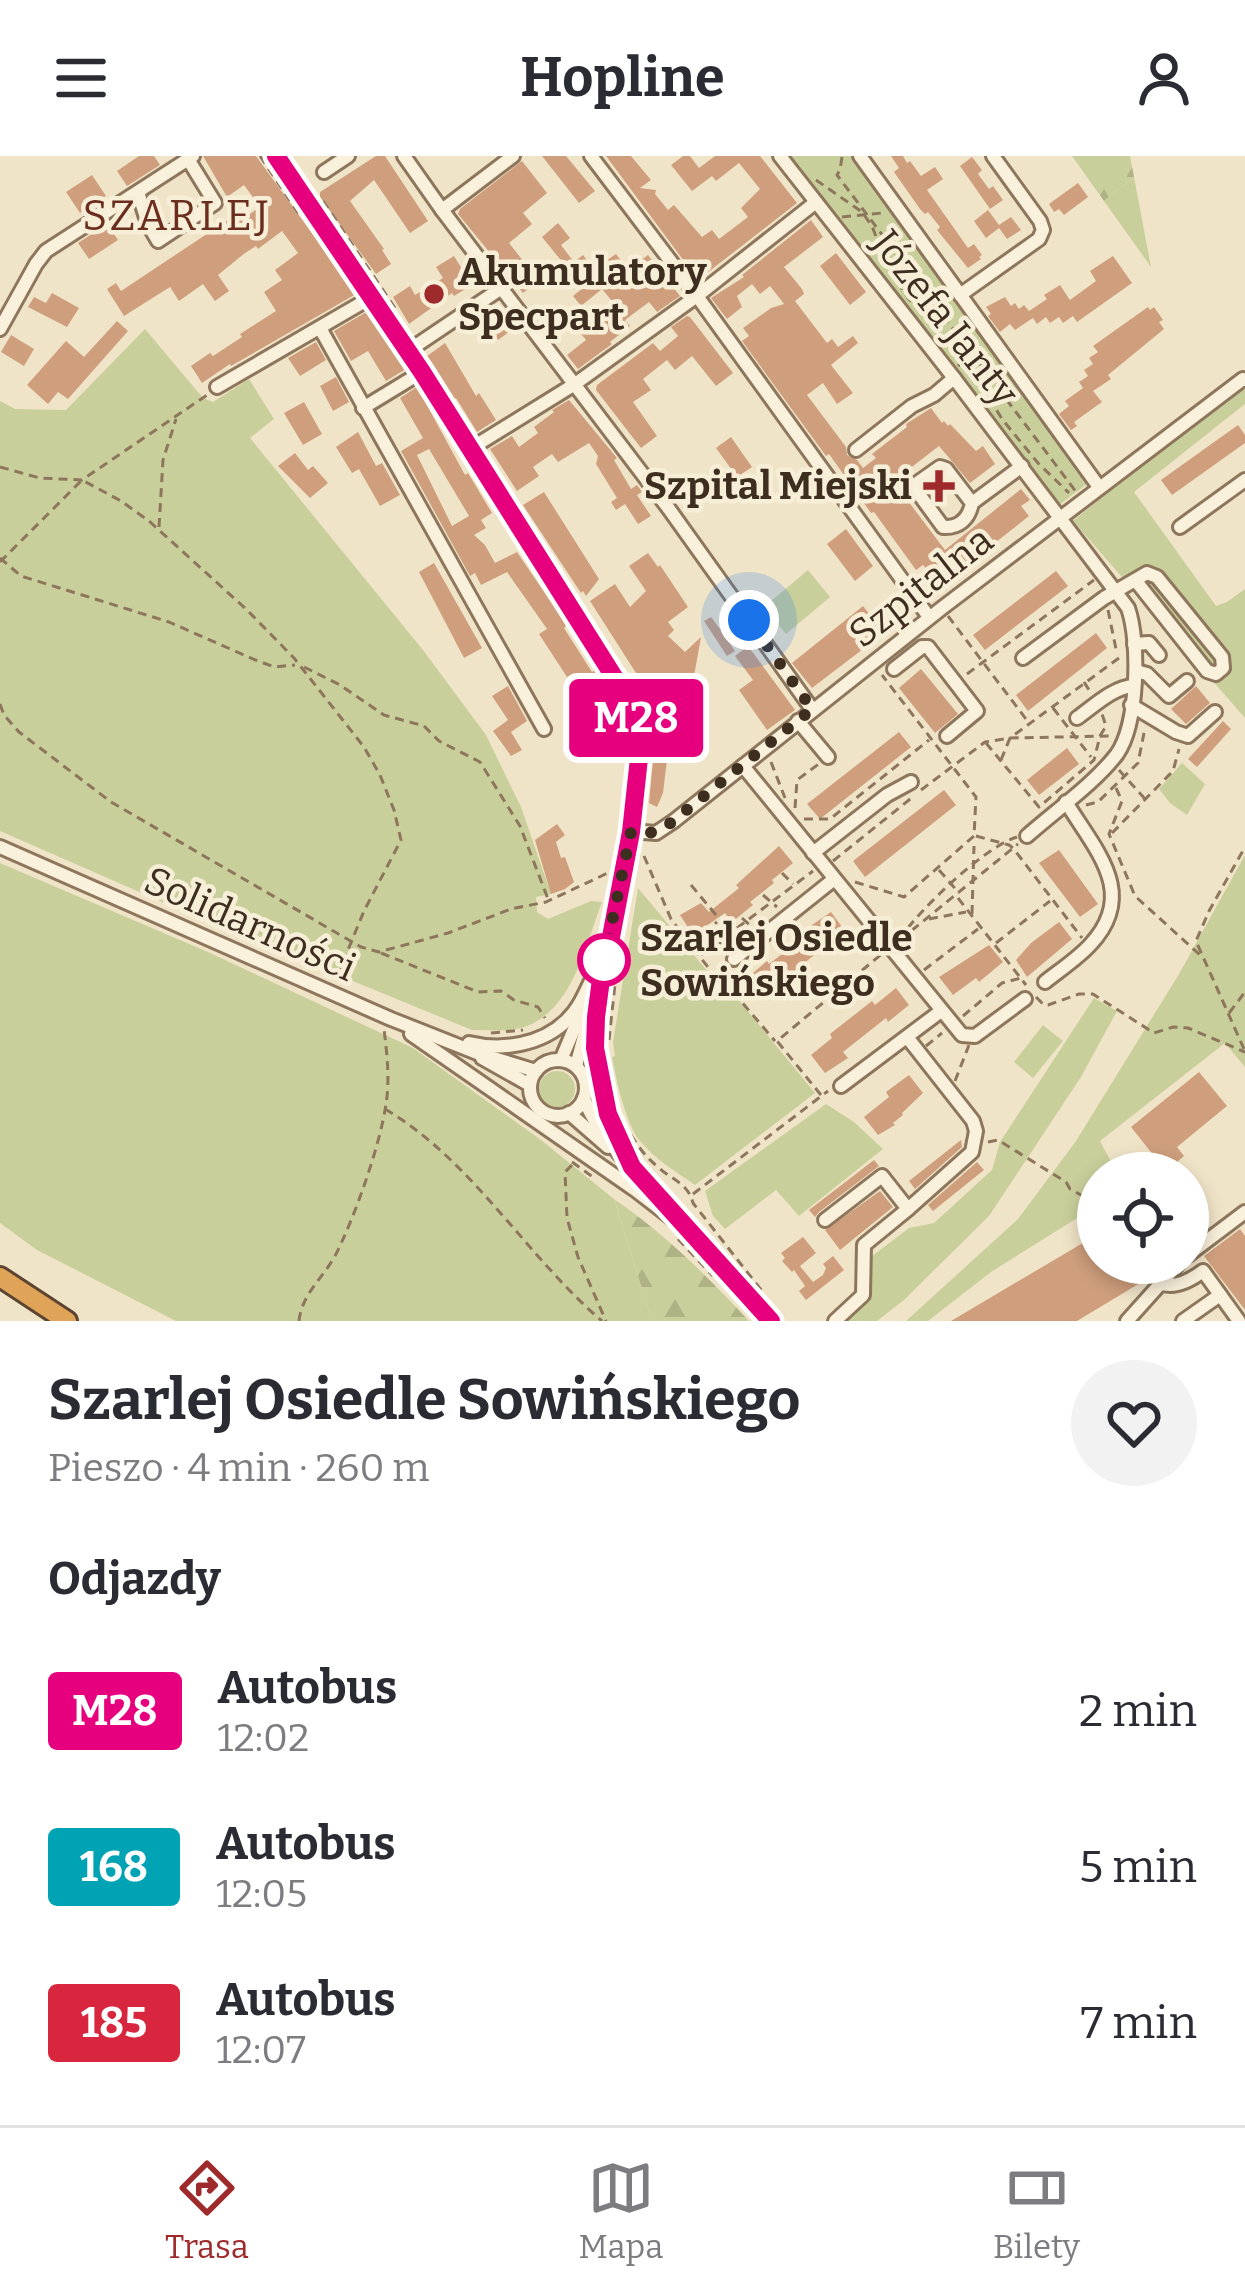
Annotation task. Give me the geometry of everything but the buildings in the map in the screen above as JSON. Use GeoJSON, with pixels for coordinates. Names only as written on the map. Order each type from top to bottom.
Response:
{"type":"FeatureCollection","features":[{"type":"Feature","properties":{"kind":"highway"},"geometry":{"type":"LineString","coordinates":[[0,1277],[67,1321]]}},
{"type":"Feature","properties":{"kind":"street"},"geometry":{"type":"LineString","coordinates":[[276,156],[422,372],[616,680],[637,721],[640,749],[631,832],[611,937],[561,1060]]}},
{"type":"Feature","properties":{"kind":"street"},"geometry":{"type":"LineString","coordinates":[[324,172],[349,156]]}},
{"type":"Feature","properties":{"kind":"street"},"geometry":{"type":"LineString","coordinates":[[404,156],[669,509],[812,709]]}},
{"type":"Feature","properties":{"kind":"street"},"geometry":{"type":"LineString","coordinates":[[442,210],[513,156]]}},
{"type":"Feature","properties":{"kind":"street"},"geometry":{"type":"LineString","coordinates":[[591,156],[929,617]]}},
{"type":"Feature","properties":{"kind":"street","name":"Józefa Janty"},"geometry":{"type":"LineString","coordinates":[[780,156],[1061,517],[1111,594],[1131,616],[1135,679],[1125,736]]}},
{"type":"Feature","properties":{"kind":"street"},"geometry":{"type":"LineString","coordinates":[[860,156],[1099,488]]}},
{"type":"Feature","properties":{"kind":"street"},"geometry":{"type":"LineString","coordinates":[[961,295],[1039,239],[1043,230],[993,156]]}},
{"type":"Feature","properties":{"kind":"street"},"geometry":{"type":"LineString","coordinates":[[0,328],[46,251],[191,158],[215,203],[158,241],[138,192]]}},
{"type":"Feature","properties":{"kind":"street"},"geometry":{"type":"LineString","coordinates":[[470,449],[575,385],[816,202]]}},
{"type":"Feature","properties":{"kind":"street"},"geometry":{"type":"LineString","coordinates":[[408,351],[502,287]]}},
{"type":"Feature","properties":{"kind":"street"},"geometry":{"type":"LineString","coordinates":[[217,387],[372,297]]}},
{"type":"Feature","properties":{"kind":"street"},"geometry":{"type":"LineString","coordinates":[[320,328],[544,730]]}},
{"type":"Feature","properties":{"kind":"street"},"geometry":{"type":"LineString","coordinates":[[363,408],[422,372]]}},
{"type":"Feature","properties":{"kind":"street"},"geometry":{"type":"LineString","coordinates":[[856,450],[912,406],[934,395],[952,375]]}},
{"type":"Feature","properties":{"kind":"street","name":"Szpitalna"},"geometry":{"type":"LineString","coordinates":[[631,832],[663,829],[929,617],[1245,380]]}},
{"type":"Feature","properties":{"kind":"street"},"geometry":{"type":"LineString","coordinates":[[972,503],[940,467],[914,486],[943,527],[952,528],[965,519],[972,503],[1022,466]]}},
{"type":"Feature","properties":{"kind":"street"},"geometry":{"type":"LineString","coordinates":[[1180,527],[1245,481]]}},
{"type":"Feature","properties":{"kind":"street"},"geometry":{"type":"LineString","coordinates":[[1023,658],[1147,573],[1157,577],[1222,657],[1223,668],[1216,674],[1208,671],[1136,581]]}},
{"type":"Feature","properties":{"kind":"street"},"geometry":{"type":"LineString","coordinates":[[906,636],[917,651]]}},
{"type":"Feature","properties":{"kind":"street"},"geometry":{"type":"LineString","coordinates":[[1131,648],[1150,643],[1159,656]]}},
{"type":"Feature","properties":{"kind":"street"},"geometry":{"type":"LineString","coordinates":[[894,669],[925,646],[956,682],[977,711],[947,736]]}},
{"type":"Feature","properties":{"kind":"street"},"geometry":{"type":"LineString","coordinates":[[1077,718],[1147,674],[1169,696],[1187,681]]}},
{"type":"Feature","properties":{"kind":"street"},"geometry":{"type":"LineString","coordinates":[[1131,705],[1183,735],[1191,734],[1215,712]]}},
{"type":"Feature","properties":{"kind":"street"},"geometry":{"type":"LineString","coordinates":[[798,721],[828,757]]}},
{"type":"Feature","properties":{"kind":"street"},"geometry":{"type":"LineString","coordinates":[[1027,836],[1123,744],[1125,736]]}},
{"type":"Feature","properties":{"kind":"street"},"geometry":{"type":"LineString","coordinates":[[743,766],[893,945],[941,1011],[957,1022],[962,1035],[975,1036],[1025,999]]}},
{"type":"Feature","properties":{"kind":"street"},"geometry":{"type":"LineString","coordinates":[[822,860],[887,795],[911,782]]}},
{"type":"Feature","properties":{"kind":"street"},"geometry":{"type":"LineString","coordinates":[[1046,982],[1089,947],[1112,912],[1109,873],[1066,802]]}},
{"type":"Feature","properties":{"kind":"street","name":"Solidarności"},"geometry":{"type":"LineString","coordinates":[[0,847],[386,1017],[536,1071]]}},
{"type":"Feature","properties":{"kind":"street"},"geometry":{"type":"LineString","coordinates":[[734,959],[840,880]]}},
{"type":"Feature","properties":{"kind":"street"},"geometry":{"type":"LineString","coordinates":[[423,1032],[498,1048],[546,1035],[579,1005],[604,957]]}},
{"type":"Feature","properties":{"kind":"street"},"geometry":{"type":"LineString","coordinates":[[576,1066],[604,957]]}},
{"type":"Feature","properties":{"kind":"street"},"geometry":{"type":"LineString","coordinates":[[604,957],[595,1048],[608,1114],[632,1167]]}},
{"type":"Feature","properties":{"kind":"street"},"geometry":{"type":"LineString","coordinates":[[841,1086],[941,1011]]}},
{"type":"Feature","properties":{"kind":"street"},"geometry":{"type":"LineString","coordinates":[[386,1017],[691,1233]]}},
{"type":"Feature","properties":{"kind":"street"},"geometry":{"type":"LineString","coordinates":[[835,1321],[863,1295],[864,1245],[972,1152],[975,1143],[973,1120],[907,1037]]}},
{"type":"Feature","properties":{"kind":"street","name":"Solidarności"},"geometry":{"type":"LineString","coordinates":[[477,1053],[530,1085]]}},
{"type":"Feature","properties":{"kind":"street"},"geometry":{"type":"LineString","coordinates":[[584,1098],[569,1113],[550,1114],[535,1103],[530,1085],[536,1071],[549,1061],[576,1066],[595,1120],[771,1321]]}},
{"type":"Feature","properties":{"kind":"street"},"geometry":{"type":"LineString","coordinates":[[569,1113],[632,1167]]}},
{"type":"Feature","properties":{"kind":"street"},"geometry":{"type":"LineString","coordinates":[[825,1220],[882,1176],[908,1210]]}},
{"type":"Feature","properties":{"kind":"street"},"geometry":{"type":"LineString","coordinates":[[1209,1240],[1245,1213]]}},
{"type":"Feature","properties":{"kind":"street"},"geometry":{"type":"LineString","coordinates":[[1209,1279],[1239,1321]]}},
{"type":"Feature","properties":{"kind":"street"},"geometry":{"type":"LineString","coordinates":[[1127,1321],[1159,1284]]}},
{"type":"Feature","properties":{"kind":"street"},"geometry":{"type":"LineString","coordinates":[[1183,1321],[1220,1295]]}},
{"type":"Feature","properties":{"kind":"path"},"geometry":{"type":"LineString","coordinates":[[842,157],[837,175],[1072,487]]}},
{"type":"Feature","properties":{"kind":"path"},"geometry":{"type":"LineString","coordinates":[[809,176],[865,214],[901,288],[940,334],[971,355],[977,378],[1002,419],[1073,497]]}},
{"type":"Feature","properties":{"kind":"path"},"geometry":{"type":"LineString","coordinates":[[829,218],[882,213]]}},
{"type":"Feature","properties":{"kind":"path"},"geometry":{"type":"LineString","coordinates":[[952,375],[980,349]]}},
{"type":"Feature","properties":{"kind":"path"},"geometry":{"type":"LineString","coordinates":[[217,387],[82,480],[1,560],[21,576],[170,622],[274,667],[298,664],[384,715],[424,727],[480,762],[520,826],[548,901]]}},
{"type":"Feature","properties":{"kind":"path"},"geometry":{"type":"LineString","coordinates":[[159,531],[164,460],[176,418]]}},
{"type":"Feature","properties":{"kind":"path"},"geometry":{"type":"LineString","coordinates":[[0,467],[40,478],[82,480],[122,501],[246,609],[298,664],[364,747],[394,810],[400,840],[330,992]]}},
{"type":"Feature","properties":{"kind":"path"},"geometry":{"type":"LineString","coordinates":[[1087,569],[1111,594],[1118,658]]}},
{"type":"Feature","properties":{"kind":"path"},"geometry":{"type":"LineString","coordinates":[[956,682],[1096,578]]}},
{"type":"Feature","properties":{"kind":"path"},"geometry":{"type":"LineString","coordinates":[[946,614],[1029,724]]}},
{"type":"Feature","properties":{"kind":"path"},"geometry":{"type":"LineString","coordinates":[[1001,760],[1010,738],[1131,648]]}},
{"type":"Feature","properties":{"kind":"path"},"geometry":{"type":"LineString","coordinates":[[1131,648],[1126,670],[1135,679]]}},
{"type":"Feature","properties":{"kind":"path"},"geometry":{"type":"LineString","coordinates":[[840,880],[904,898],[974,836],[976,797],[878,669]]}},
{"type":"Feature","properties":{"kind":"path"},"geometry":{"type":"LineString","coordinates":[[1098,702],[1106,726],[1100,736],[1102,764]]}},
{"type":"Feature","properties":{"kind":"path"},"geometry":{"type":"LineString","coordinates":[[0,704],[4,716],[20,732],[111,802],[351,943],[478,992],[501,991],[538,1007],[547,1021]]}},
{"type":"Feature","properties":{"kind":"path"},"geometry":{"type":"LineString","coordinates":[[1052,706],[1102,764],[1126,777],[1146,800]]}},
{"type":"Feature","properties":{"kind":"path"},"geometry":{"type":"LineString","coordinates":[[1066,802],[1098,802],[1126,777],[1138,763],[1146,715]]}},
{"type":"Feature","properties":{"kind":"path"},"geometry":{"type":"LineString","coordinates":[[1110,836],[1173,771],[1183,735]]}},
{"type":"Feature","properties":{"kind":"path"},"geometry":{"type":"LineString","coordinates":[[699,956],[985,742],[1125,736]]}},
{"type":"Feature","properties":{"kind":"path"},"geometry":{"type":"LineString","coordinates":[[828,757],[797,780],[795,817],[830,819],[931,739]]}},
{"type":"Feature","properties":{"kind":"path"},"geometry":{"type":"LineString","coordinates":[[985,742],[1039,807],[1102,764]]}},
{"type":"Feature","properties":{"kind":"path"},"geometry":{"type":"LineString","coordinates":[[927,786],[933,793]]}},
{"type":"Feature","properties":{"kind":"path"},"geometry":{"type":"LineString","coordinates":[[1114,787],[1122,801],[1110,836],[1136,896],[1202,956]]}},
{"type":"Feature","properties":{"kind":"path"},"geometry":{"type":"LineString","coordinates":[[905,802],[911,810]]}},
{"type":"Feature","properties":{"kind":"path"},"geometry":{"type":"LineString","coordinates":[[884,822],[889,828]]}},
{"type":"Feature","properties":{"kind":"path"},"geometry":{"type":"LineString","coordinates":[[974,836],[1013,848],[1089,947]]}},
{"type":"Feature","properties":{"kind":"path"},"geometry":{"type":"LineString","coordinates":[[893,945],[916,916],[1001,843],[1027,836]]}},
{"type":"Feature","properties":{"kind":"path"},"geometry":{"type":"LineString","coordinates":[[776,1041],[1027,836]]}},
{"type":"Feature","properties":{"kind":"path"},"geometry":{"type":"LineString","coordinates":[[860,840],[866,848]]}},
{"type":"Feature","properties":{"kind":"path"},"geometry":{"type":"LineString","coordinates":[[971,914],[974,846]]}},
{"type":"Feature","properties":{"kind":"path"},"geometry":{"type":"LineString","coordinates":[[1245,847],[1196,941],[1245,1051]]}},
{"type":"Feature","properties":{"kind":"path"},"geometry":{"type":"LineString","coordinates":[[644,856],[671,919],[821,1095],[692,1194]]}},
{"type":"Feature","properties":{"kind":"path"},"geometry":{"type":"LineString","coordinates":[[379,952],[512,908],[548,901],[624,865]]}},
{"type":"Feature","properties":{"kind":"path"},"geometry":{"type":"LineString","coordinates":[[938,868],[1044,1005],[1093,994],[1154,1033],[1188,1028],[1245,1051]]}},
{"type":"Feature","properties":{"kind":"path"},"geometry":{"type":"LineString","coordinates":[[782,874],[794,885]]}},
{"type":"Feature","properties":{"kind":"path"},"geometry":{"type":"LineString","coordinates":[[691,885],[732,934]]}},
{"type":"Feature","properties":{"kind":"path"},"geometry":{"type":"LineString","coordinates":[[763,895],[773,902]]}},
{"type":"Feature","properties":{"kind":"path"},"geometry":{"type":"LineString","coordinates":[[995,944],[1053,899]]}},
{"type":"Feature","properties":{"kind":"path"},"geometry":{"type":"LineString","coordinates":[[927,919],[971,914]]}},
{"type":"Feature","properties":{"kind":"path"},"geometry":{"type":"LineString","coordinates":[[742,918],[760,939]]}},
{"type":"Feature","properties":{"kind":"path"},"geometry":{"type":"LineString","coordinates":[[690,944],[720,920]]}},
{"type":"Feature","properties":{"kind":"path"},"geometry":{"type":"LineString","coordinates":[[922,971],[981,927]]}},
{"type":"Feature","properties":{"kind":"path"},"geometry":{"type":"LineString","coordinates":[[706,931],[734,959]]}},
{"type":"Feature","properties":{"kind":"path"},"geometry":{"type":"LineString","coordinates":[[918,1052],[1002,983],[1021,977]]}},
{"type":"Feature","properties":{"kind":"path"},"geometry":{"type":"LineString","coordinates":[[607,1047],[615,984]]}},
{"type":"Feature","properties":{"kind":"path"},"geometry":{"type":"LineString","coordinates":[[1228,1014],[1245,992]]}},
{"type":"Feature","properties":{"kind":"path"},"geometry":{"type":"LineString","coordinates":[[539,1026],[552,1016]]}},
{"type":"Feature","properties":{"kind":"path"},"geometry":{"type":"LineString","coordinates":[[299,1321],[307,1294],[333,1259],[350,1222],[385,1109],[386,1017]]}},
{"type":"Feature","properties":{"kind":"path"},"geometry":{"type":"LineString","coordinates":[[484,1034],[528,1029]]}},
{"type":"Feature","properties":{"kind":"path"},"geometry":{"type":"LineString","coordinates":[[950,1092],[969,1037]]}},
{"type":"Feature","properties":{"kind":"path"},"geometry":{"type":"LineString","coordinates":[[385,1109],[466,1174],[554,1275],[604,1321]]}},
{"type":"Feature","properties":{"kind":"path"},"geometry":{"type":"LineString","coordinates":[[627,1127],[645,1155],[692,1194],[693,1203],[772,1305]]}},
{"type":"Feature","properties":{"kind":"path"},"geometry":{"type":"LineString","coordinates":[[975,1143],[998,1140],[1077,1193]]}},
{"type":"Feature","properties":{"kind":"path"},"geometry":{"type":"LineString","coordinates":[[604,1321],[567,1218],[566,1172],[571,1160],[605,1184]]}},
{"type":"Feature","properties":{"kind":"path"},"geometry":{"type":"LineString","coordinates":[[670,1230],[722,1287]]}},
{"type":"Feature","properties":{"kind":"green space"},"geometry":{"type":"Polygon","coordinates":[[[787,156],[857,156],[1091,481],[1059,505],[787,156]]]}},
{"type":"Feature","properties":{"kind":"green space"},"geometry":{"type":"Polygon","coordinates":[[[1072,156],[1130,156],[1134,177],[1104,201],[1072,156]]]}},
{"type":"Feature","properties":{"kind":"green space"},"geometry":{"type":"Polygon","coordinates":[[[1134,177],[1151,267],[1104,201],[1134,177]]]}},
{"type":"Feature","properties":{"kind":"green space"},"geometry":{"type":"Polygon","coordinates":[[[145,329],[203,398],[213,402],[249,379],[274,419],[250,438],[486,735],[521,807],[551,894],[536,897],[537,912],[548,919],[591,901],[602,902],[572,980],[548,1013],[531,1024],[511,1030],[472,1030],[0,831],[0,401],[15,409],[66,410],[145,329]]]}},
{"type":"Feature","properties":{"kind":"green space"},"geometry":{"type":"Polygon","coordinates":[[[1238,387],[1245,390],[1245,404],[1134,492],[1216,606],[1245,589],[1245,718],[1073,521],[1238,387]]]}},
{"type":"Feature","properties":{"kind":"green space"},"geometry":{"type":"Polygon","coordinates":[[[808,570],[830,597],[786,634],[764,607],[808,570]]]}},
{"type":"Feature","properties":{"kind":"green space"},"geometry":{"type":"Polygon","coordinates":[[[1182,763],[1205,784],[1187,815],[1159,789],[1182,763]]]}},
{"type":"Feature","properties":{"kind":"green space"},"geometry":{"type":"Polygon","coordinates":[[[1245,855],[1245,1067],[1225,1043],[1100,1141],[1106,1152],[1077,1152],[1077,1218],[991,1272],[928,1321],[906,1321],[1018,1219],[1076,1141],[1179,974],[1245,855]]]}},
{"type":"Feature","properties":{"kind":"green space"},"geometry":{"type":"Polygon","coordinates":[[[0,863],[208,952],[413,1048],[614,1199],[652,1321],[176,1321],[37,1250],[0,1223],[0,863]]]}},
{"type":"Feature","properties":{"kind":"green space"},"geometry":{"type":"Polygon","coordinates":[[[638,888],[815,1093],[695,1185],[635,1134],[612,1057],[638,888]]]}},
{"type":"Feature","properties":{"kind":"green space"},"geometry":{"type":"Polygon","coordinates":[[[1094,998],[1117,1011],[1081,1077],[989,1216],[877,1321],[842,1321],[867,1297],[867,1260],[909,1228],[934,1223],[992,1170],[1000,1142],[1094,998]]]}},
{"type":"Feature","properties":{"kind":"green space"},"geometry":{"type":"Polygon","coordinates":[[[1043,1025],[1063,1041],[1033,1078],[1014,1062],[1043,1025]]]}},
{"type":"Feature","properties":{"kind":"green space"},"geometry":{"type":"Polygon","coordinates":[[[557,1071],[570,1076],[575,1089],[570,1102],[557,1107],[544,1102],[539,1089],[544,1076],[557,1071]]]}},
{"type":"Feature","properties":{"kind":"green space"},"geometry":{"type":"Polygon","coordinates":[[[826,1104],[883,1149],[799,1216],[776,1190],[725,1229],[713,1216],[705,1191],[826,1104]]]}},
{"type":"Feature","properties":{"kind":"green space"},"geometry":{"type":"Polygon","coordinates":[[[614,1199],[684,1256],[749,1321],[652,1321],[614,1199]]]}},
{"type":"Feature","properties":{"kind":"bus line","name":"M28"},"geometry":{"type":"LineString","coordinates":[[276,156],[422,372],[616,680],[637,721],[640,749],[631,832],[596,1017],[595,1048],[608,1114],[632,1167],[771,1321]]}},
{"type":"Feature","properties":{"kind":"place","name":"Akumulatory Specpart"},"geometry":{"type":"Point","coordinates":[434,294]}},
{"type":"Feature","properties":{"kind":"place","name":"Szpital Miejski"},"geometry":{"type":"Point","coordinates":[939,486]}},
{"type":"Feature","properties":{"kind":"place","name":"Szarlej Osiedle Sowińskiego"},"geometry":{"type":"Point","coordinates":[604,960]}},
{"type":"Feature","properties":{"kind":"district","name":"SZARLEJ"},"geometry":{"type":"Point","coordinates":[177,216]}},
{"type":"Feature","properties":{"kind":"route"},"geometry":{"type":"LineString","coordinates":[[604,960],[631,832],[663,829],[812,709],[749,620]]}}]}
